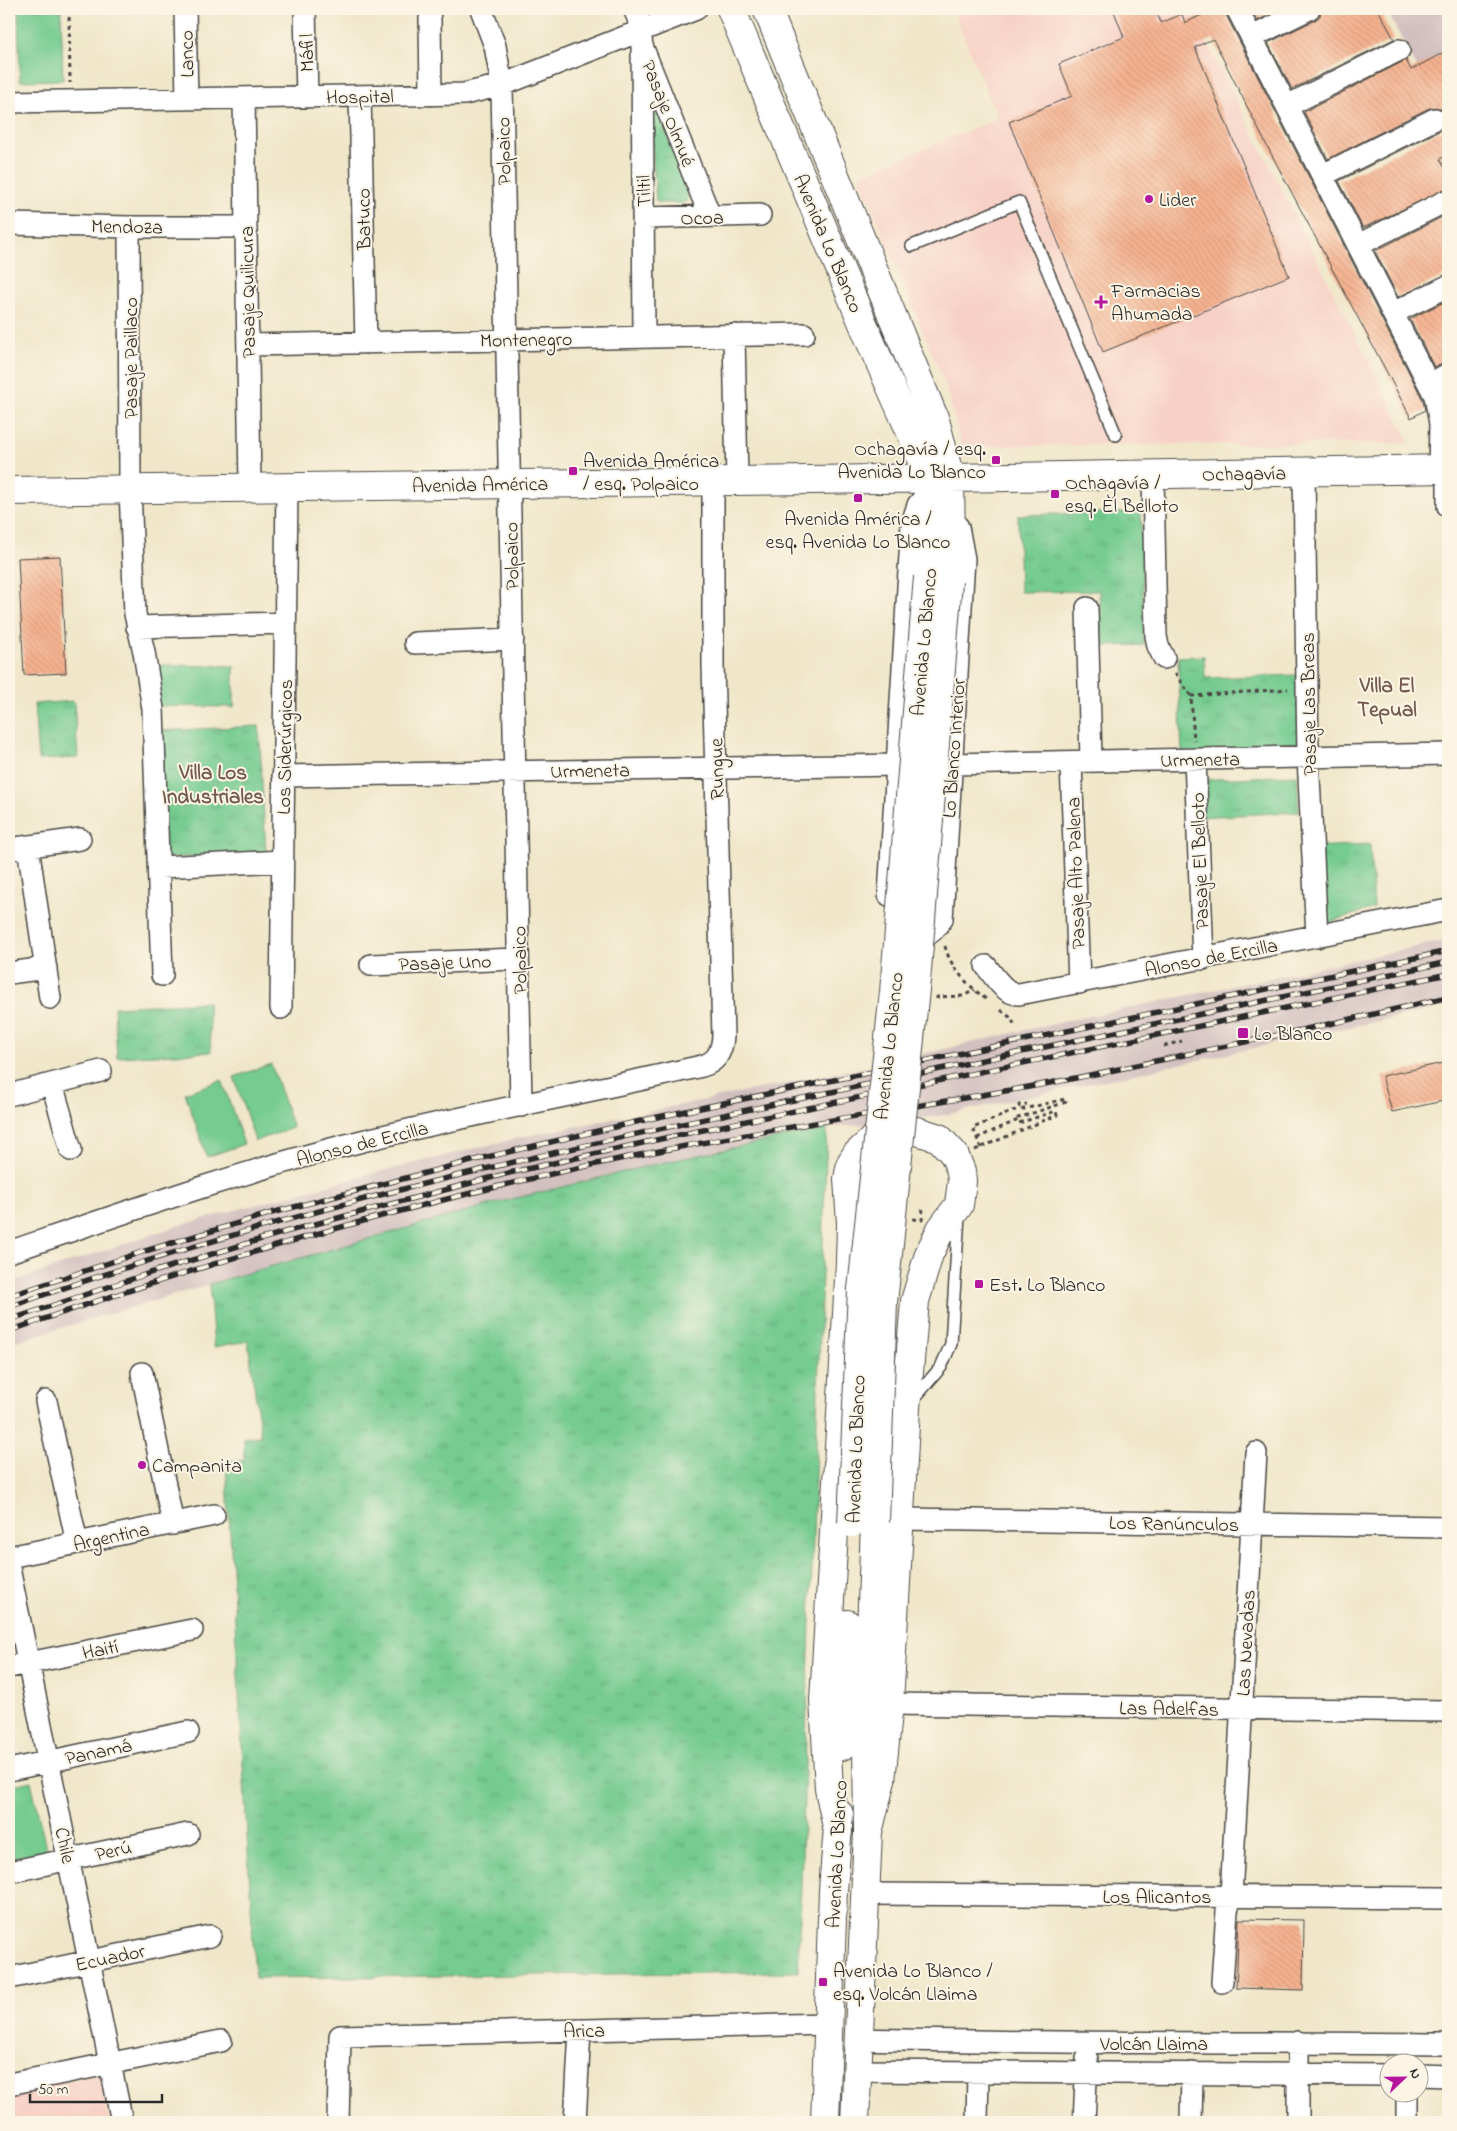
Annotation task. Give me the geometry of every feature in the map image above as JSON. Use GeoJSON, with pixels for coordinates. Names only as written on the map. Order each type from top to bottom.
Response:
{"type":"FeatureCollection","features":[{"type":"Feature","properties":{"kind":"main road","name":"Avenida Lo Blanco"},"geometry":{"type":"LineString","coordinates":[[731,9],[872,345],[935,483],[952,510],[938,579],[917,970],[883,1303],[867,1740],[868,1832],[866,1894],[855,2122]]}},
{"type":"Feature","properties":{"kind":"main road","name":"Avenida Lo Blanco"},"geometry":{"type":"LineString","coordinates":[[767,9],[928,399],[942,442],[935,483],[930,535],[938,579]]}},
{"type":"Feature","properties":{"kind":"main road","name":"Ochagavía"},"geometry":{"type":"LineString","coordinates":[[935,483],[1153,474],[1445,469]]}},
{"type":"Feature","properties":{"kind":"main road","name":"Avenida América"},"geometry":{"type":"LineString","coordinates":[[9,491],[250,486],[725,481],[935,483]]}},
{"type":"Feature","properties":{"kind":"main road"},"geometry":{"type":"LineString","coordinates":[[838,1832],[829,1789],[824,1700],[850,1263],[851,1223],[848,1179],[851,1163],[863,1148],[882,1135],[904,1131],[932,1134],[950,1148],[958,1162],[962,1182],[959,1205],[942,1229],[929,1254],[915,1301],[906,1408],[875,1521],[889,1704],[881,1780],[868,1832]]}},
{"type":"Feature","properties":{"kind":"main road","name":"Avenida Lo Blanco"},"geometry":{"type":"LineString","coordinates":[[825,2122],[838,1832],[875,1521]]}},
{"type":"Feature","properties":{"kind":"street","name":"Lanco"},"geometry":{"type":"LineString","coordinates":[[185,9],[187,99]]}},
{"type":"Feature","properties":{"kind":"street","name":"Máfil"},"geometry":{"type":"LineString","coordinates":[[305,9],[307,97]]}},
{"type":"Feature","properties":{"kind":"street","name":"Polpaico"},"geometry":{"type":"LineString","coordinates":[[481,9],[495,46],[502,85],[521,1106]]}},
{"type":"Feature","properties":{"kind":"street","name":"Pasaje Olmué"},"geometry":{"type":"LineString","coordinates":[[634,9],[641,38],[710,216]]}},
{"type":"Feature","properties":{"kind":"street","name":"Hospital"},"geometry":{"type":"LineString","coordinates":[[9,102],[464,94],[502,85],[641,38],[696,9]]}},
{"type":"Feature","properties":{"kind":"street"},"geometry":{"type":"LineString","coordinates":[[1237,9],[1393,313],[1439,379],[1435,396],[1440,424],[1448,506]]}},
{"type":"Feature","properties":{"kind":"street"},"geometry":{"type":"LineString","coordinates":[[1252,37],[1309,9]]}},
{"type":"Feature","properties":{"kind":"street"},"geometry":{"type":"LineString","coordinates":[[430,18],[431,95]]}},
{"type":"Feature","properties":{"kind":"street","name":"Tiltil"},"geometry":{"type":"LineString","coordinates":[[641,38],[644,337]]}},
{"type":"Feature","properties":{"kind":"street"},"geometry":{"type":"LineString","coordinates":[[1287,106],[1399,50]]}},
{"type":"Feature","properties":{"kind":"street","name":"Batuco"},"geometry":{"type":"LineString","coordinates":[[360,96],[366,343]]}},
{"type":"Feature","properties":{"kind":"street","name":"Pasaje Quilicura"},"geometry":{"type":"LineString","coordinates":[[244,98],[250,486]]}},
{"type":"Feature","properties":{"kind":"street"},"geometry":{"type":"LineString","coordinates":[[1322,175],[1436,119]]}},
{"type":"Feature","properties":{"kind":"street"},"geometry":{"type":"LineString","coordinates":[[1358,245],[1448,200]]}},
{"type":"Feature","properties":{"kind":"street","name":"Ocoa"},"geometry":{"type":"LineString","coordinates":[[643,218],[760,215]]}},
{"type":"Feature","properties":{"kind":"street","name":"Mendoza"},"geometry":{"type":"LineString","coordinates":[[9,224],[246,227]]}},
{"type":"Feature","properties":{"kind":"street","name":"Pasaje Paillaco"},"geometry":{"type":"LineString","coordinates":[[129,227],[130,489],[137,627],[144,652],[153,709],[162,975]]}},
{"type":"Feature","properties":{"kind":"street"},"geometry":{"type":"LineString","coordinates":[[1393,313],[1448,286]]}},
{"type":"Feature","properties":{"kind":"street","name":"Montenegro"},"geometry":{"type":"LineString","coordinates":[[248,345],[804,334]]}},
{"type":"Feature","properties":{"kind":"street","name":"Rungue"},"geometry":{"type":"LineString","coordinates":[[718,1056],[723,1036],[713,665],[734,336]]}},
{"type":"Feature","properties":{"kind":"street","name":"Pasaje Las Breas"},"geometry":{"type":"LineString","coordinates":[[1304,471],[1308,757],[1317,936]]}},
{"type":"Feature","properties":{"kind":"street"},"geometry":{"type":"LineString","coordinates":[[1153,474],[1156,636],[1158,646],[1164,658]]}},
{"type":"Feature","properties":{"kind":"street"},"geometry":{"type":"LineString","coordinates":[[883,991],[912,523],[918,505],[935,483]]}},
{"type":"Feature","properties":{"kind":"street","name":"Los Siderúrgicos"},"geometry":{"type":"LineString","coordinates":[[280,1008],[287,486]]}},
{"type":"Feature","properties":{"kind":"street","name":"Lo Blanco Interior"},"geometry":{"type":"LineString","coordinates":[[887,927],[901,939],[908,941],[920,939],[930,934],[942,919],[964,559],[960,532],[952,510]]}},
{"type":"Feature","properties":{"kind":"street","name":"Pasaje Alto Palena"},"geometry":{"type":"LineString","coordinates":[[1078,983],[1081,761],[1087,608]]}},
{"type":"Feature","properties":{"kind":"street"},"geometry":{"type":"LineString","coordinates":[[137,627],[285,623]]}},
{"type":"Feature","properties":{"kind":"street"},"geometry":{"type":"LineString","coordinates":[[415,643],[513,639]]}},
{"type":"Feature","properties":{"kind":"street","name":"Urmeneta"},"geometry":{"type":"LineString","coordinates":[[952,764],[1448,754]]}},
{"type":"Feature","properties":{"kind":"street","name":"Pasaje El Belloto"},"geometry":{"type":"LineString","coordinates":[[1195,759],[1203,959]]}},
{"type":"Feature","properties":{"kind":"street","name":"Urmeneta"},"geometry":{"type":"LineString","coordinates":[[283,776],[897,765]]}},
{"type":"Feature","properties":{"kind":"street"},"geometry":{"type":"LineString","coordinates":[[50,998],[46,968],[18,848],[80,839]]}},
{"type":"Feature","properties":{"kind":"street"},"geometry":{"type":"LineString","coordinates":[[159,867],[282,861]]}},
{"type":"Feature","properties":{"kind":"street","name":"Alonso de Ercilla"},"geometry":{"type":"LineString","coordinates":[[986,966],[1007,991],[1013,995],[1448,910]]}},
{"type":"Feature","properties":{"kind":"street","name":"Pasaje Uno"},"geometry":{"type":"LineString","coordinates":[[371,965],[518,959]]}},
{"type":"Feature","properties":{"kind":"street"},"geometry":{"type":"LineString","coordinates":[[9,973],[46,968]]}},
{"type":"Feature","properties":{"kind":"street","name":"Alonso de Ercilla"},"geometry":{"type":"LineString","coordinates":[[9,1252],[121,1214],[314,1155],[372,1139],[702,1066],[718,1056]]}},
{"type":"Feature","properties":{"kind":"street"},"geometry":{"type":"LineString","coordinates":[[9,1095],[101,1071]]}},
{"type":"Feature","properties":{"kind":"street"},"geometry":{"type":"LineString","coordinates":[[52,1084],[70,1150]]}},
{"type":"Feature","properties":{"kind":"street"},"geometry":{"type":"LineString","coordinates":[[142,1372],[173,1524]]}},
{"type":"Feature","properties":{"kind":"street"},"geometry":{"type":"LineString","coordinates":[[46,1402],[77,1543]]}},
{"type":"Feature","properties":{"kind":"street","name":"Las Nevadas"},"geometry":{"type":"LineString","coordinates":[[1222,1982],[1226,1911],[1231,1896],[1256,1453]]}},
{"type":"Feature","properties":{"kind":"street","name":"Argentina"},"geometry":{"type":"LineString","coordinates":[[9,1557],[214,1516]]}},
{"type":"Feature","properties":{"kind":"street","name":"Los Ranúnculos"},"geometry":{"type":"LineString","coordinates":[[875,1521],[1448,1527]]}},
{"type":"Feature","properties":{"kind":"street","name":"Chile"},"geometry":{"type":"LineString","coordinates":[[9,1568],[19,1665],[49,1761],[122,2122]]}},
{"type":"Feature","properties":{"kind":"street","name":"Haití"},"geometry":{"type":"LineString","coordinates":[[19,1665],[192,1630]]}},
{"type":"Feature","properties":{"kind":"street","name":"Las Adelfas"},"geometry":{"type":"LineString","coordinates":[[889,1704],[1448,1711]]}},
{"type":"Feature","properties":{"kind":"street","name":"Panamá"},"geometry":{"type":"LineString","coordinates":[[9,1770],[188,1732]]}},
{"type":"Feature","properties":{"kind":"street","name":"Perú"},"geometry":{"type":"LineString","coordinates":[[9,1872],[188,1834]]}},
{"type":"Feature","properties":{"kind":"street","name":"Los Alicantos"},"geometry":{"type":"LineString","coordinates":[[866,1894],[1448,1898]]}},
{"type":"Feature","properties":{"kind":"street","name":"Ecuador"},"geometry":{"type":"LineString","coordinates":[[9,1978],[210,1936]]}},
{"type":"Feature","properties":{"kind":"street","name":"Arica"},"geometry":{"type":"LineString","coordinates":[[338,2122],[340,2036],[828,2024]]}},
{"type":"Feature","properties":{"kind":"street"},"geometry":{"type":"LineString","coordinates":[[575,2122],[580,2030]]}},
{"type":"Feature","properties":{"kind":"street","name":"Volcán Llaima"},"geometry":{"type":"LineString","coordinates":[[859,2039],[1088,2044],[1298,2042],[1448,2044]]}},
{"type":"Feature","properties":{"kind":"street"},"geometry":{"type":"LineString","coordinates":[[9,2084],[221,2041]]}},
{"type":"Feature","properties":{"kind":"street"},"geometry":{"type":"LineString","coordinates":[[1298,2042],[1298,2122]]}},
{"type":"Feature","properties":{"kind":"street"},"geometry":{"type":"LineString","coordinates":[[1084,2122],[1088,2044]]}},
{"type":"Feature","properties":{"kind":"street","name":"Volcán Llaima"},"geometry":{"type":"LineString","coordinates":[[858,2071],[1380,2075]]}},
{"type":"Feature","properties":{"kind":"street"},"geometry":{"type":"LineString","coordinates":[[977,2122],[978,2072]]}},
{"type":"Feature","properties":{"kind":"street"},"geometry":{"type":"LineString","coordinates":[[1191,2122],[1192,2073]]}},
{"type":"Feature","properties":{"kind":"street"},"geometry":{"type":"LineString","coordinates":[[1430,2076],[1448,2076]]}},
{"type":"Feature","properties":{"kind":"street"},"geometry":{"type":"LineString","coordinates":[[1406,2122],[1407,2104]]}},
{"type":"Feature","properties":{"kind":"lane"},"geometry":{"type":"LineString","coordinates":[[912,246],[1019,202],[1116,435]]}},
{"type":"Feature","properties":{"kind":"lane"},"geometry":{"type":"LineString","coordinates":[[906,1408],[941,1367],[952,1344],[959,1205]]}},
{"type":"Feature","properties":{"kind":"path"},"geometry":{"type":"LineString","coordinates":[[69,9],[71,101]]}},
{"type":"Feature","properties":{"kind":"path"},"geometry":{"type":"LineString","coordinates":[[1164,658],[1191,696],[1195,759]]}},
{"type":"Feature","properties":{"kind":"path"},"geometry":{"type":"LineString","coordinates":[[1191,696],[1307,688]]}},
{"type":"Feature","properties":{"kind":"path"},"geometry":{"type":"LineString","coordinates":[[936,1006],[937,997],[963,996],[975,990]]}},
{"type":"Feature","properties":{"kind":"path"},"geometry":{"type":"LineString","coordinates":[[1164,1046],[1182,1041]]}},
{"type":"Feature","properties":{"kind":"path"},"geometry":{"type":"LineString","coordinates":[[977,1138],[1018,1120],[1018,1118],[1066,1102],[1064,1099],[1020,1110],[1020,1108],[973,1128],[977,1138],[981,1148]]}},
{"type":"Feature","properties":{"kind":"path"},"geometry":{"type":"LineString","coordinates":[[1020,1108],[1019,1105],[1027,1104]]}},
{"type":"Feature","properties":{"kind":"path"},"geometry":{"type":"LineString","coordinates":[[972,1152],[1058,1115],[1056,1111],[1019,1123],[1018,1120]]}},
{"type":"Feature","properties":{"kind":"shaded area"},"geometry":{"type":"Polygon","coordinates":[[[964,9],[1190,9],[1410,443],[962,446],[946,387],[859,176],[998,118],[955,16],[964,9]]]}},
{"type":"Feature","properties":{"kind":"shaded area"},"geometry":{"type":"Polygon","coordinates":[[[1386,9],[1448,9],[1448,126],[1386,9]]]}},
{"type":"Feature","properties":{"kind":"shaded area"},"geometry":{"type":"Polygon","coordinates":[[[1448,940],[1448,1006],[939,1116],[827,1128],[566,1185],[419,1224],[9,1343],[9,1283],[177,1226],[362,1176],[518,1138],[872,1066],[1030,1029],[1448,940]]]}},
{"type":"Feature","properties":{"kind":"shaded area"},"geometry":{"type":"Polygon","coordinates":[[[99,2074],[109,2122],[9,2122],[9,2093],[99,2074]]]}},
{"type":"Feature","properties":{"kind":"green space"},"geometry":{"type":"Polygon","coordinates":[[[18,9],[61,9],[63,80],[20,81],[18,9]]]}},
{"type":"Feature","properties":{"kind":"green space"},"geometry":{"type":"Polygon","coordinates":[[[653,98],[690,193],[686,202],[683,203],[659,203],[656,201],[649,101],[653,98]]]}},
{"type":"Feature","properties":{"kind":"green space"},"geometry":{"type":"Polygon","coordinates":[[[1141,512],[1144,645],[1101,646],[1099,591],[1020,592],[1018,515],[1141,512]]]}},
{"type":"Feature","properties":{"kind":"green space"},"geometry":{"type":"Polygon","coordinates":[[[1204,656],[1205,678],[1297,675],[1300,751],[1182,756],[1178,657],[1204,656]]]}},
{"type":"Feature","properties":{"kind":"green space"},"geometry":{"type":"Polygon","coordinates":[[[158,665],[234,666],[234,707],[158,706],[158,665]]]}},
{"type":"Feature","properties":{"kind":"green space"},"geometry":{"type":"Polygon","coordinates":[[[74,701],[78,758],[38,760],[34,704],[74,701]]]}},
{"type":"Feature","properties":{"kind":"green space"},"geometry":{"type":"Polygon","coordinates":[[[259,726],[266,853],[164,858],[157,731],[259,726]]]}},
{"type":"Feature","properties":{"kind":"green space"},"geometry":{"type":"Polygon","coordinates":[[[1297,775],[1299,812],[1195,817],[1193,780],[1297,775]]]}},
{"type":"Feature","properties":{"kind":"green space"},"geometry":{"type":"Polygon","coordinates":[[[1370,844],[1374,908],[1321,925],[1316,847],[1370,844]]]}},
{"type":"Feature","properties":{"kind":"green space"},"geometry":{"type":"Polygon","coordinates":[[[208,1002],[211,1052],[117,1057],[114,1007],[208,1002]]]}},
{"type":"Feature","properties":{"kind":"green space"},"geometry":{"type":"Polygon","coordinates":[[[271,1064],[293,1128],[255,1141],[234,1077],[271,1064]]]}},
{"type":"Feature","properties":{"kind":"green space"},"geometry":{"type":"Polygon","coordinates":[[[222,1080],[244,1144],[207,1157],[185,1093],[222,1080]]]}},
{"type":"Feature","properties":{"kind":"green space"},"geometry":{"type":"Polygon","coordinates":[[[827,1128],[798,1972],[255,1978],[226,1461],[244,1461],[244,1438],[261,1436],[248,1341],[214,1347],[209,1284],[492,1204],[652,1165],[827,1128]]]}},
{"type":"Feature","properties":{"kind":"green space"},"geometry":{"type":"Polygon","coordinates":[[[31,1781],[47,1853],[15,1860],[9,1833],[9,1786],[31,1781]]]}},
{"type":"Feature","properties":{"kind":"building","name":"Lider"},"geometry":{"type":"Polygon","coordinates":[[[1113,9],[1155,9],[1161,23],[1182,14],[1185,23],[1214,9],[1225,9],[1226,15],[1423,400],[1425,410],[1411,418],[1266,144],[1213,39],[1195,47],[1289,276],[1103,352],[1009,122],[1072,96],[1059,64],[1124,37],[1113,9]]]}},
{"type":"Feature","properties":{"kind":"building"},"geometry":{"type":"Polygon","coordinates":[[[1251,9],[1281,9],[1257,21],[1251,9]]]}},
{"type":"Feature","properties":{"kind":"building"},"geometry":{"type":"Polygon","coordinates":[[[1321,9],[1378,9],[1394,39],[1292,89],[1268,43],[1315,20],[1320,16],[1321,9]]]}},
{"type":"Feature","properties":{"kind":"building"},"geometry":{"type":"Polygon","coordinates":[[[1448,50],[1448,155],[1440,159],[1448,174],[1448,188],[1363,228],[1339,181],[1441,130],[1447,120],[1446,113],[1436,107],[1429,108],[1328,159],[1304,112],[1406,60],[1411,70],[1448,50]]]}},
{"type":"Feature","properties":{"kind":"building"},"geometry":{"type":"Polygon","coordinates":[[[1448,214],[1448,274],[1398,297],[1375,251],[1448,214]]]}},
{"type":"Feature","properties":{"kind":"building"},"geometry":{"type":"Polygon","coordinates":[[[1448,300],[1448,362],[1434,367],[1410,319],[1448,300]]]}},
{"type":"Feature","properties":{"kind":"building"},"geometry":{"type":"Polygon","coordinates":[[[60,556],[66,673],[24,675],[18,558],[60,556]]]}},
{"type":"Feature","properties":{"kind":"building"},"geometry":{"type":"Polygon","coordinates":[[[1448,1062],[1448,1100],[1392,1112],[1382,1076],[1448,1062]]]}},
{"type":"Feature","properties":{"kind":"building"},"geometry":{"type":"Polygon","coordinates":[[[1239,1919],[1304,1920],[1303,1990],[1236,1988],[1239,1919]]]}},
{"type":"Feature","properties":{"kind":"railway"},"geometry":{"type":"LineString","coordinates":[[9,1296],[142,1252],[275,1212],[483,1158],[653,1118],[1448,951]]}},
{"type":"Feature","properties":{"kind":"railway"},"geometry":{"type":"LineString","coordinates":[[9,1307],[108,1273],[209,1242],[411,1187],[514,1162],[719,1116],[1448,962]]}},
{"type":"Feature","properties":{"kind":"railway"},"geometry":{"type":"LineString","coordinates":[[9,1320],[156,1271],[285,1232],[509,1173],[665,1138],[1448,974]]}},
{"type":"Feature","properties":{"kind":"railway"},"geometry":{"type":"LineString","coordinates":[[9,1331],[237,1257],[391,1214],[546,1175],[719,1140],[1076,1078],[1448,997]]}},
{"type":"Feature","properties":{"kind":"place","name":"Lider"},"geometry":{"type":"Point","coordinates":[1149,199]}},
{"type":"Feature","properties":{"kind":"place","name":"Farmacias Ahumada"},"geometry":{"type":"Point","coordinates":[1101,302]}},
{"type":"Feature","properties":{"kind":"place","name":"Ochagavía / esq. Avenida Lo Blanco"},"geometry":{"type":"Point","coordinates":[996,460]}},
{"type":"Feature","properties":{"kind":"place","name":"Avenida América / esq. Polpaico"},"geometry":{"type":"Point","coordinates":[573,471]}},
{"type":"Feature","properties":{"kind":"place","name":"Ochagavía / esq. El Belloto"},"geometry":{"type":"Point","coordinates":[1055,494]}},
{"type":"Feature","properties":{"kind":"place","name":"Avenida América / esq. Avenida Lo Blanco"},"geometry":{"type":"Point","coordinates":[858,498]}},
{"type":"Feature","properties":{"kind":"place","name":"Lo Blanco"},"geometry":{"type":"Point","coordinates":[1243,1033]}},
{"type":"Feature","properties":{"kind":"place","name":"Est. Lo Blanco"},"geometry":{"type":"Point","coordinates":[979,1284]}},
{"type":"Feature","properties":{"kind":"place","name":"Campanita"},"geometry":{"type":"Point","coordinates":[142,1465]}},
{"type":"Feature","properties":{"kind":"place","name":"Avenida Lo Blanco / esq. Volcán Llaima"},"geometry":{"type":"Point","coordinates":[823,1982]}},
{"type":"Feature","properties":{"kind":"district","name":"Villa El Tepual"},"geometry":{"type":"Point","coordinates":[1387,697]}},
{"type":"Feature","properties":{"kind":"district","name":"Villa Los Industriales"},"geometry":{"type":"Point","coordinates":[213,784]}}]}
